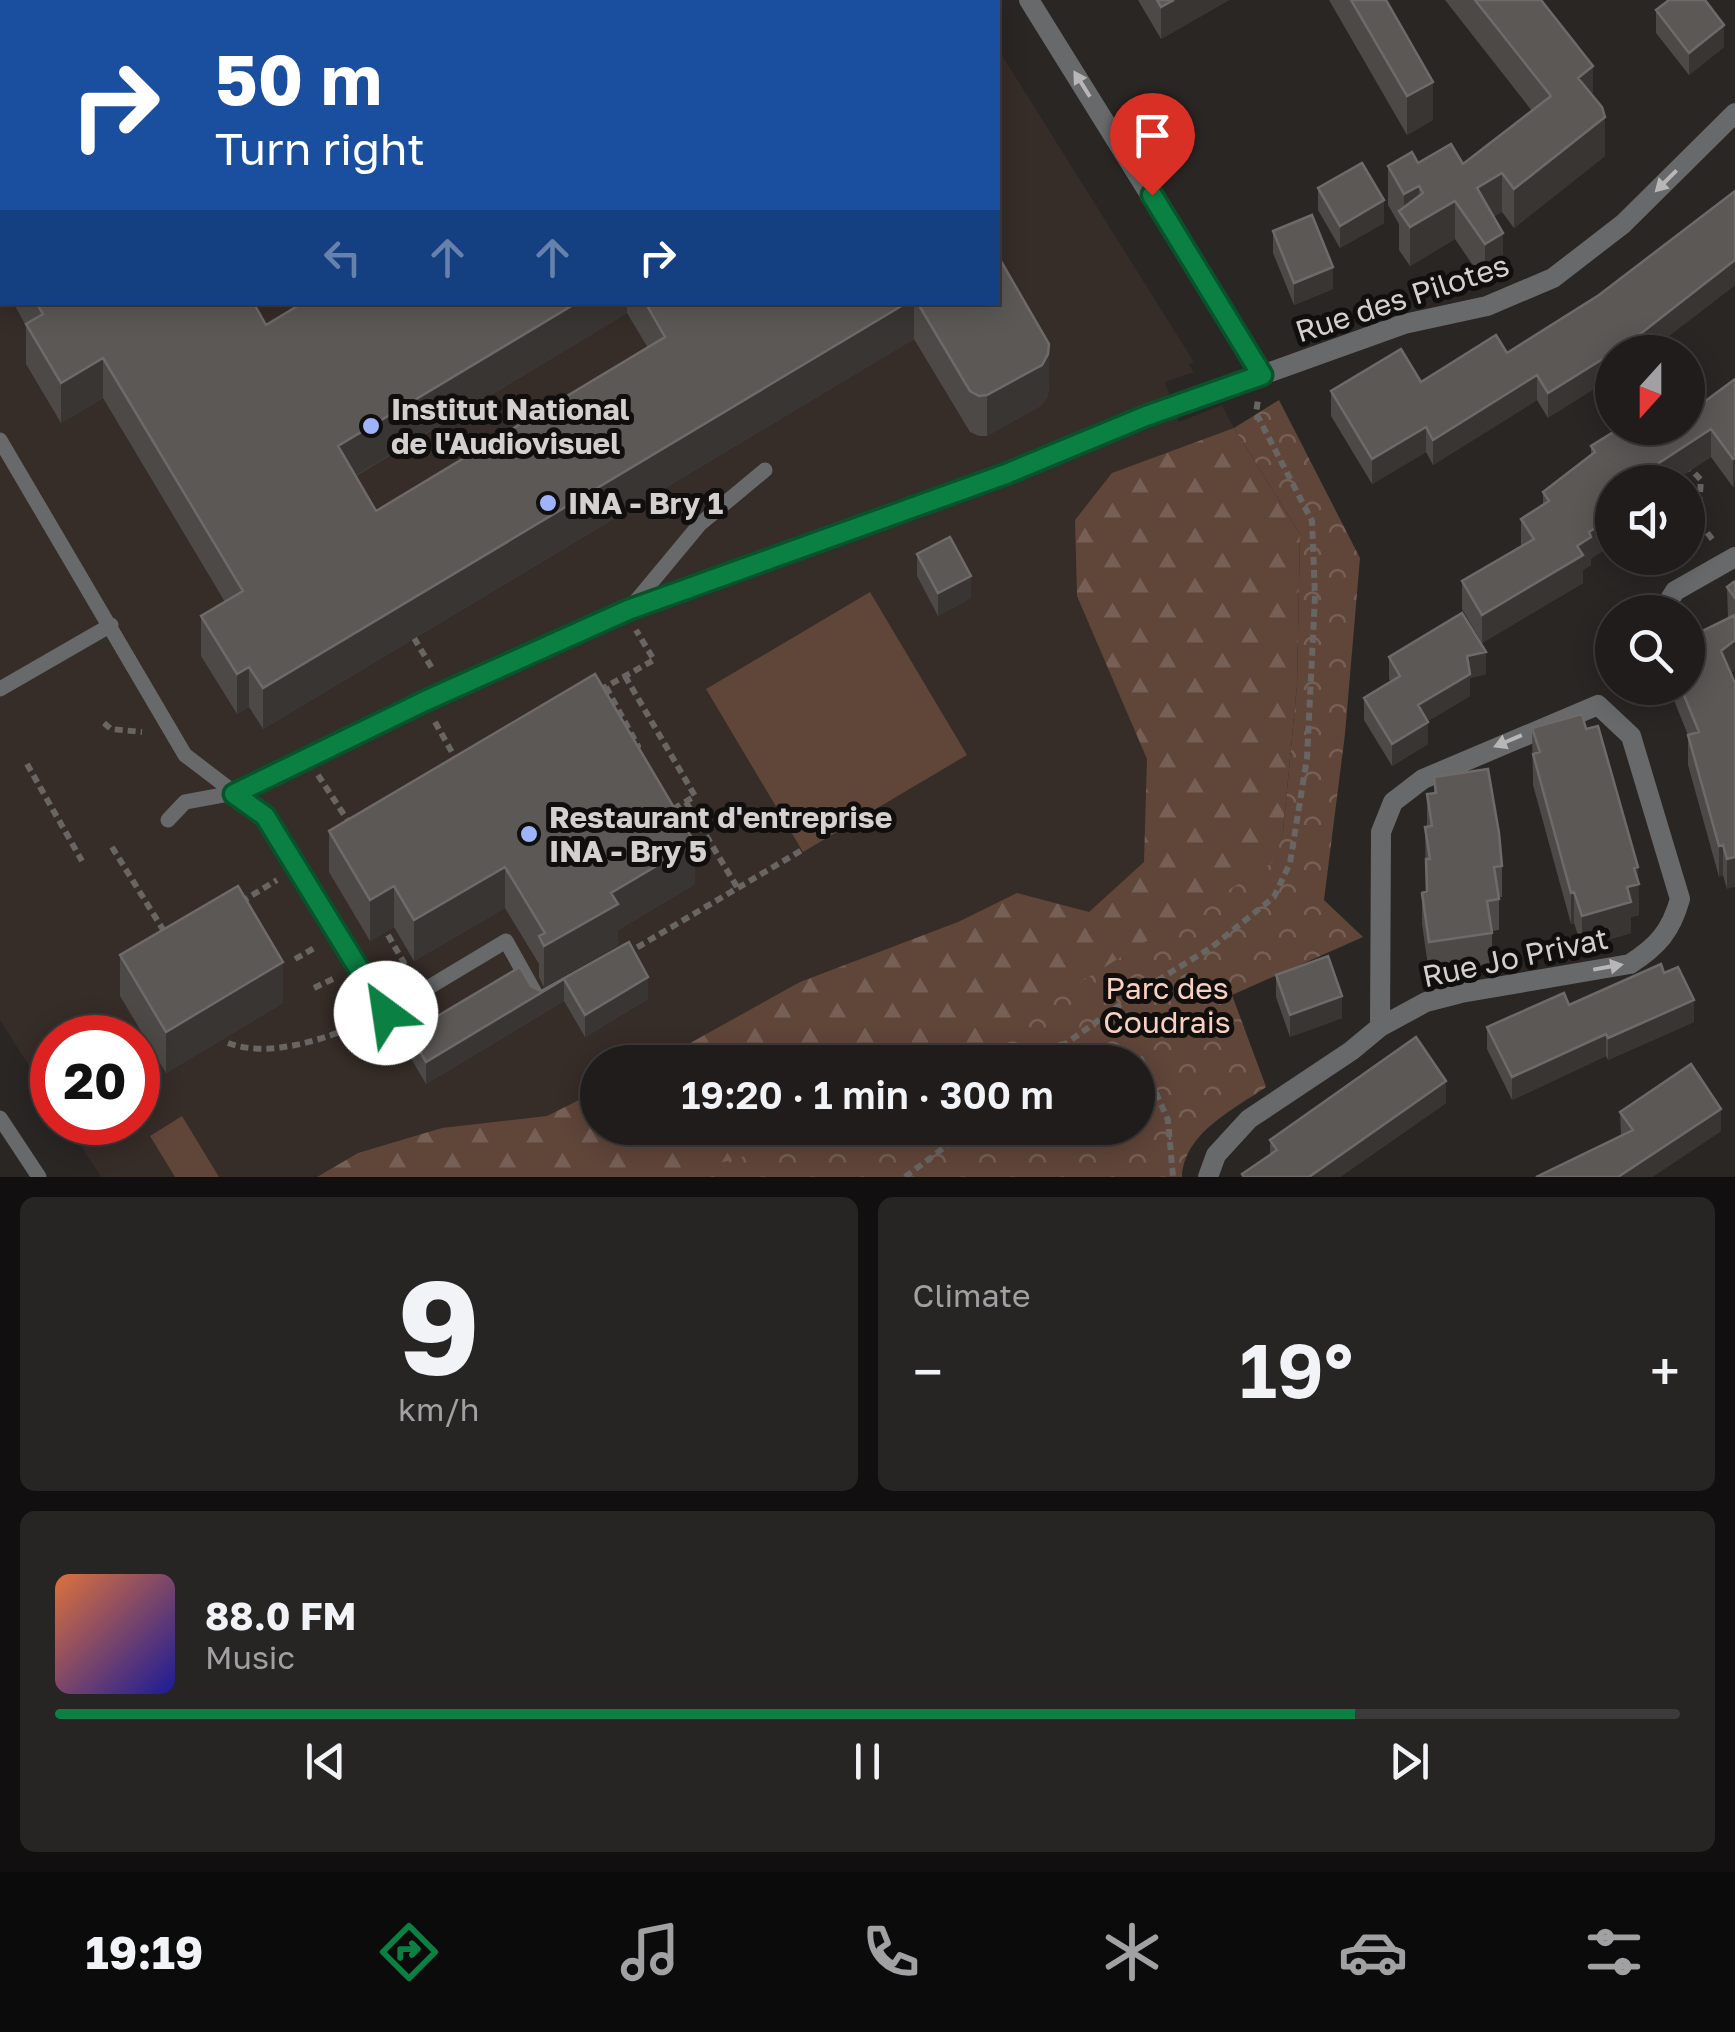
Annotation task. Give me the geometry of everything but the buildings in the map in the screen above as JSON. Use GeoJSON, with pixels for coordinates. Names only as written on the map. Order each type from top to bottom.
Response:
{"type":"FeatureCollection","features":[{"type":"Feature","properties":{"kind":"street"},"geometry":{"type":"LineString","coordinates":[[1030,0],[1262,375]]}},
{"type":"Feature","properties":{"kind":"street","name":"Rue des Pilotes"},"geometry":{"type":"LineString","coordinates":[[1262,375],[1404,324],[1487,306],[1553,278],[1623,224],[1735,113]]}},
{"type":"Feature","properties":{"kind":"street"},"geometry":{"type":"LineString","coordinates":[[1673,595],[1732,559]]}},
{"type":"Feature","properties":{"kind":"street","name":"Rue Jo Privat"},"geometry":{"type":"LineString","coordinates":[[1208,1177],[1216,1155],[1249,1119],[1380,1027],[1426,1002],[1630,964],[1650,951],[1674,924],[1680,899],[1631,736],[1598,705],[1423,779],[1393,802],[1381,832],[1380,1027]]}},
{"type":"Feature","properties":{"kind":"lane"},"geometry":{"type":"LineString","coordinates":[[168,820],[184,802],[234,794],[628,610],[1006,474],[1262,375]]}},
{"type":"Feature","properties":{"kind":"lane"},"geometry":{"type":"LineString","coordinates":[[0,440],[186,755],[265,816],[386,1013],[506,940],[540,1002],[557,993]]}},
{"type":"Feature","properties":{"kind":"lane"},"geometry":{"type":"LineString","coordinates":[[628,610],[700,524],[765,470]]}},
{"type":"Feature","properties":{"kind":"lane"},"geometry":{"type":"LineString","coordinates":[[0,689],[111,625]]}},
{"type":"Feature","properties":{"kind":"lane"},"geometry":{"type":"LineString","coordinates":[[0,1118],[39,1177]]}},
{"type":"Feature","properties":{"kind":"path"},"geometry":{"type":"LineString","coordinates":[[1064,1045],[1212,946],[1274,897],[1290,863],[1306,758],[1315,596],[1312,521],[1256,414],[1262,375]]}},
{"type":"Feature","properties":{"kind":"path"},"geometry":{"type":"LineString","coordinates":[[1680,458],[1701,480],[1698,520],[1732,559]]}},
{"type":"Feature","properties":{"kind":"path"},"geometry":{"type":"LineString","coordinates":[[589,696],[654,660],[635,629]]}},
{"type":"Feature","properties":{"kind":"path"},"geometry":{"type":"LineString","coordinates":[[414,638],[430,664]]}},
{"type":"Feature","properties":{"kind":"path"},"geometry":{"type":"LineString","coordinates":[[625,676],[695,796],[656,820]]}},
{"type":"Feature","properties":{"kind":"path"},"geometry":{"type":"LineString","coordinates":[[606,687],[638,746],[628,751]]}},
{"type":"Feature","properties":{"kind":"path"},"geometry":{"type":"LineString","coordinates":[[433,718],[462,768],[470,763]]}},
{"type":"Feature","properties":{"kind":"path"},"geometry":{"type":"LineString","coordinates":[[306,758],[359,834],[344,838]]}},
{"type":"Feature","properties":{"kind":"path"},"geometry":{"type":"LineString","coordinates":[[27,764],[82,861]]}},
{"type":"Feature","properties":{"kind":"path"},"geometry":{"type":"LineString","coordinates":[[686,802],[736,887]]}},
{"type":"Feature","properties":{"kind":"path"},"geometry":{"type":"LineString","coordinates":[[112,847],[173,946]]}},
{"type":"Feature","properties":{"kind":"path"},"geometry":{"type":"LineString","coordinates":[[623,955],[802,850]]}},
{"type":"Feature","properties":{"kind":"path"},"geometry":{"type":"LineString","coordinates":[[238,904],[298,868]]}},
{"type":"Feature","properties":{"kind":"path"},"geometry":{"type":"LineString","coordinates":[[388,935],[422,993]]}},
{"type":"Feature","properties":{"kind":"path"},"geometry":{"type":"LineString","coordinates":[[295,959],[316,947]]}},
{"type":"Feature","properties":{"kind":"path"},"geometry":{"type":"LineString","coordinates":[[314,988],[334,978]]}},
{"type":"Feature","properties":{"kind":"path"},"geometry":{"type":"LineString","coordinates":[[228,1043],[242,1048],[297,1044],[386,1013]]}},
{"type":"Feature","properties":{"kind":"path"},"geometry":{"type":"LineString","coordinates":[[1155,1091],[1168,1120],[1173,1177]]}},
{"type":"Feature","properties":{"kind":"path"},"geometry":{"type":"LineString","coordinates":[[904,1177],[947,1145]]}},
{"type":"Feature","properties":{"kind":"shaded area"},"geometry":{"type":"Polygon","coordinates":[[[1000,52],[1194,362],[1189,365],[1194,372],[1165,382],[1179,422],[1222,405],[1234,428],[1283,832],[976,1045],[580,1045],[580,1145],[623,1145],[670,1177],[101,1177],[80,1145],[160,1145],[160,1015],[30,1015],[30,1067],[0,1020],[0,305],[1000,305],[1000,52]]]}},
{"type":"Feature","properties":{"kind":"green space","name":"Parc des Coudrais"},"geometry":{"type":"Polygon","coordinates":[[[1279,400],[1360,558],[1345,734],[1324,900],[1363,937],[1232,995],[1266,1087],[1201,1135],[1185,1161],[1182,1177],[670,1177],[785,1145],[1155,1145],[1155,1045],[979,1045],[1272,863],[1283,832],[1297,685],[1300,534],[1234,428],[1279,400]]]}},
{"type":"Feature","properties":{"kind":"green space"},"geometry":{"type":"Polygon","coordinates":[[[1234,428],[1300,534],[1297,685],[1283,832],[1231,995],[1266,1087],[1198,1029],[1155,1046],[687,1045],[800,982],[958,922],[1017,893],[1089,912],[1144,862],[1147,759],[1077,596],[1075,520],[1112,473],[1234,428]]]}},
{"type":"Feature","properties":{"kind":"green space"},"geometry":{"type":"Polygon","coordinates":[[[870,592],[967,755],[803,852],[706,689],[870,592]]]}},
{"type":"Feature","properties":{"kind":"green space"},"geometry":{"type":"Polygon","coordinates":[[[580,1100],[580,1145],[1142,1145],[1075,1177],[317,1177],[358,1153],[442,1128],[547,1116],[580,1100]]]}},
{"type":"Feature","properties":{"kind":"green space"},"geometry":{"type":"Polygon","coordinates":[[[182,1116],[219,1177],[175,1177],[155,1145],[160,1145],[160,1130],[182,1116]]]}},
{"type":"Feature","properties":{"kind":"place","name":"Institut National de l'Audiovisuel"},"geometry":{"type":"Point","coordinates":[371,426]}},
{"type":"Feature","properties":{"kind":"place","name":"INA - Bry 1"},"geometry":{"type":"Point","coordinates":[548,503]}},
{"type":"Feature","properties":{"kind":"place","name":"Restaurant d'entreprise INA - Bry 5"},"geometry":{"type":"Point","coordinates":[529,834]}},
{"type":"Feature","properties":{"kind":"route"},"geometry":{"type":"LineString","coordinates":[[386,1013],[265,816],[234,794],[425,701],[628,610],[1006,474],[1146,416],[1262,375],[1152,195]]}}]}
